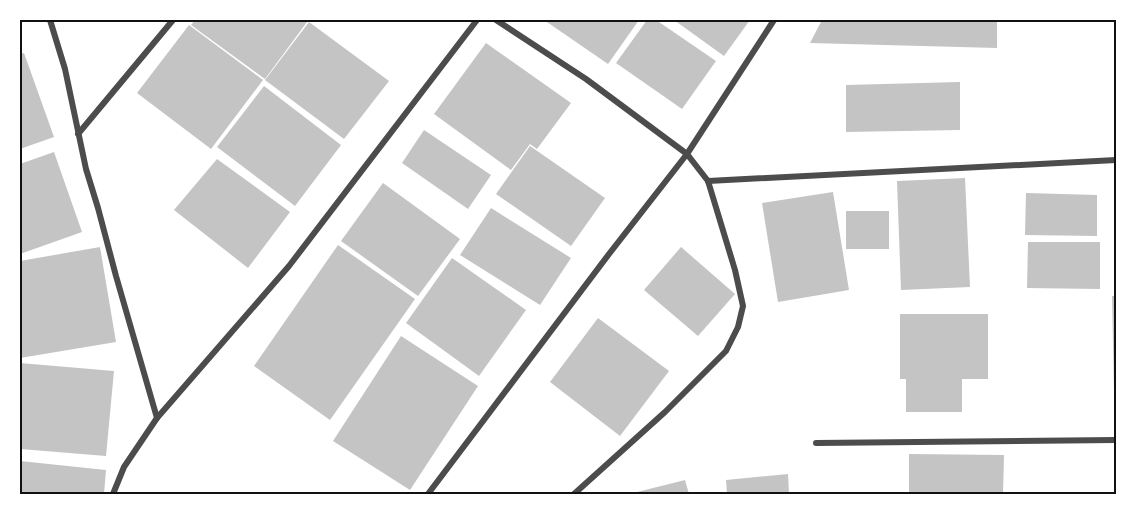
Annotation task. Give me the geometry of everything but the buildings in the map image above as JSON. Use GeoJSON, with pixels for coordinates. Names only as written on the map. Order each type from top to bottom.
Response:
{"type":"FeatureCollection","features":[{"type":"Feature","properties":{"kind":"street"},"geometry":{"type":"LineString","coordinates":[[50,20],[65,69],[86,169],[157,418]]}},
{"type":"Feature","properties":{"kind":"street"},"geometry":{"type":"LineString","coordinates":[[78,134],[173,20]]}},
{"type":"Feature","properties":{"kind":"street"},"geometry":{"type":"LineString","coordinates":[[114,495],[124,467],[157,418],[289,266],[477,20]]}},
{"type":"Feature","properties":{"kind":"street"},"geometry":{"type":"LineString","coordinates":[[496,20],[586,80],[687,154],[708,181],[735,270],[743,306],[738,327],[726,351],[665,412],[574,495]]}},
{"type":"Feature","properties":{"kind":"street"},"geometry":{"type":"LineString","coordinates":[[428,495],[687,154],[774,20]]}},
{"type":"Feature","properties":{"kind":"street"},"geometry":{"type":"LineString","coordinates":[[708,181],[1116,160]]}},
{"type":"Feature","properties":{"kind":"street"},"geometry":{"type":"LineString","coordinates":[[816,443],[1116,440]]}}]}
